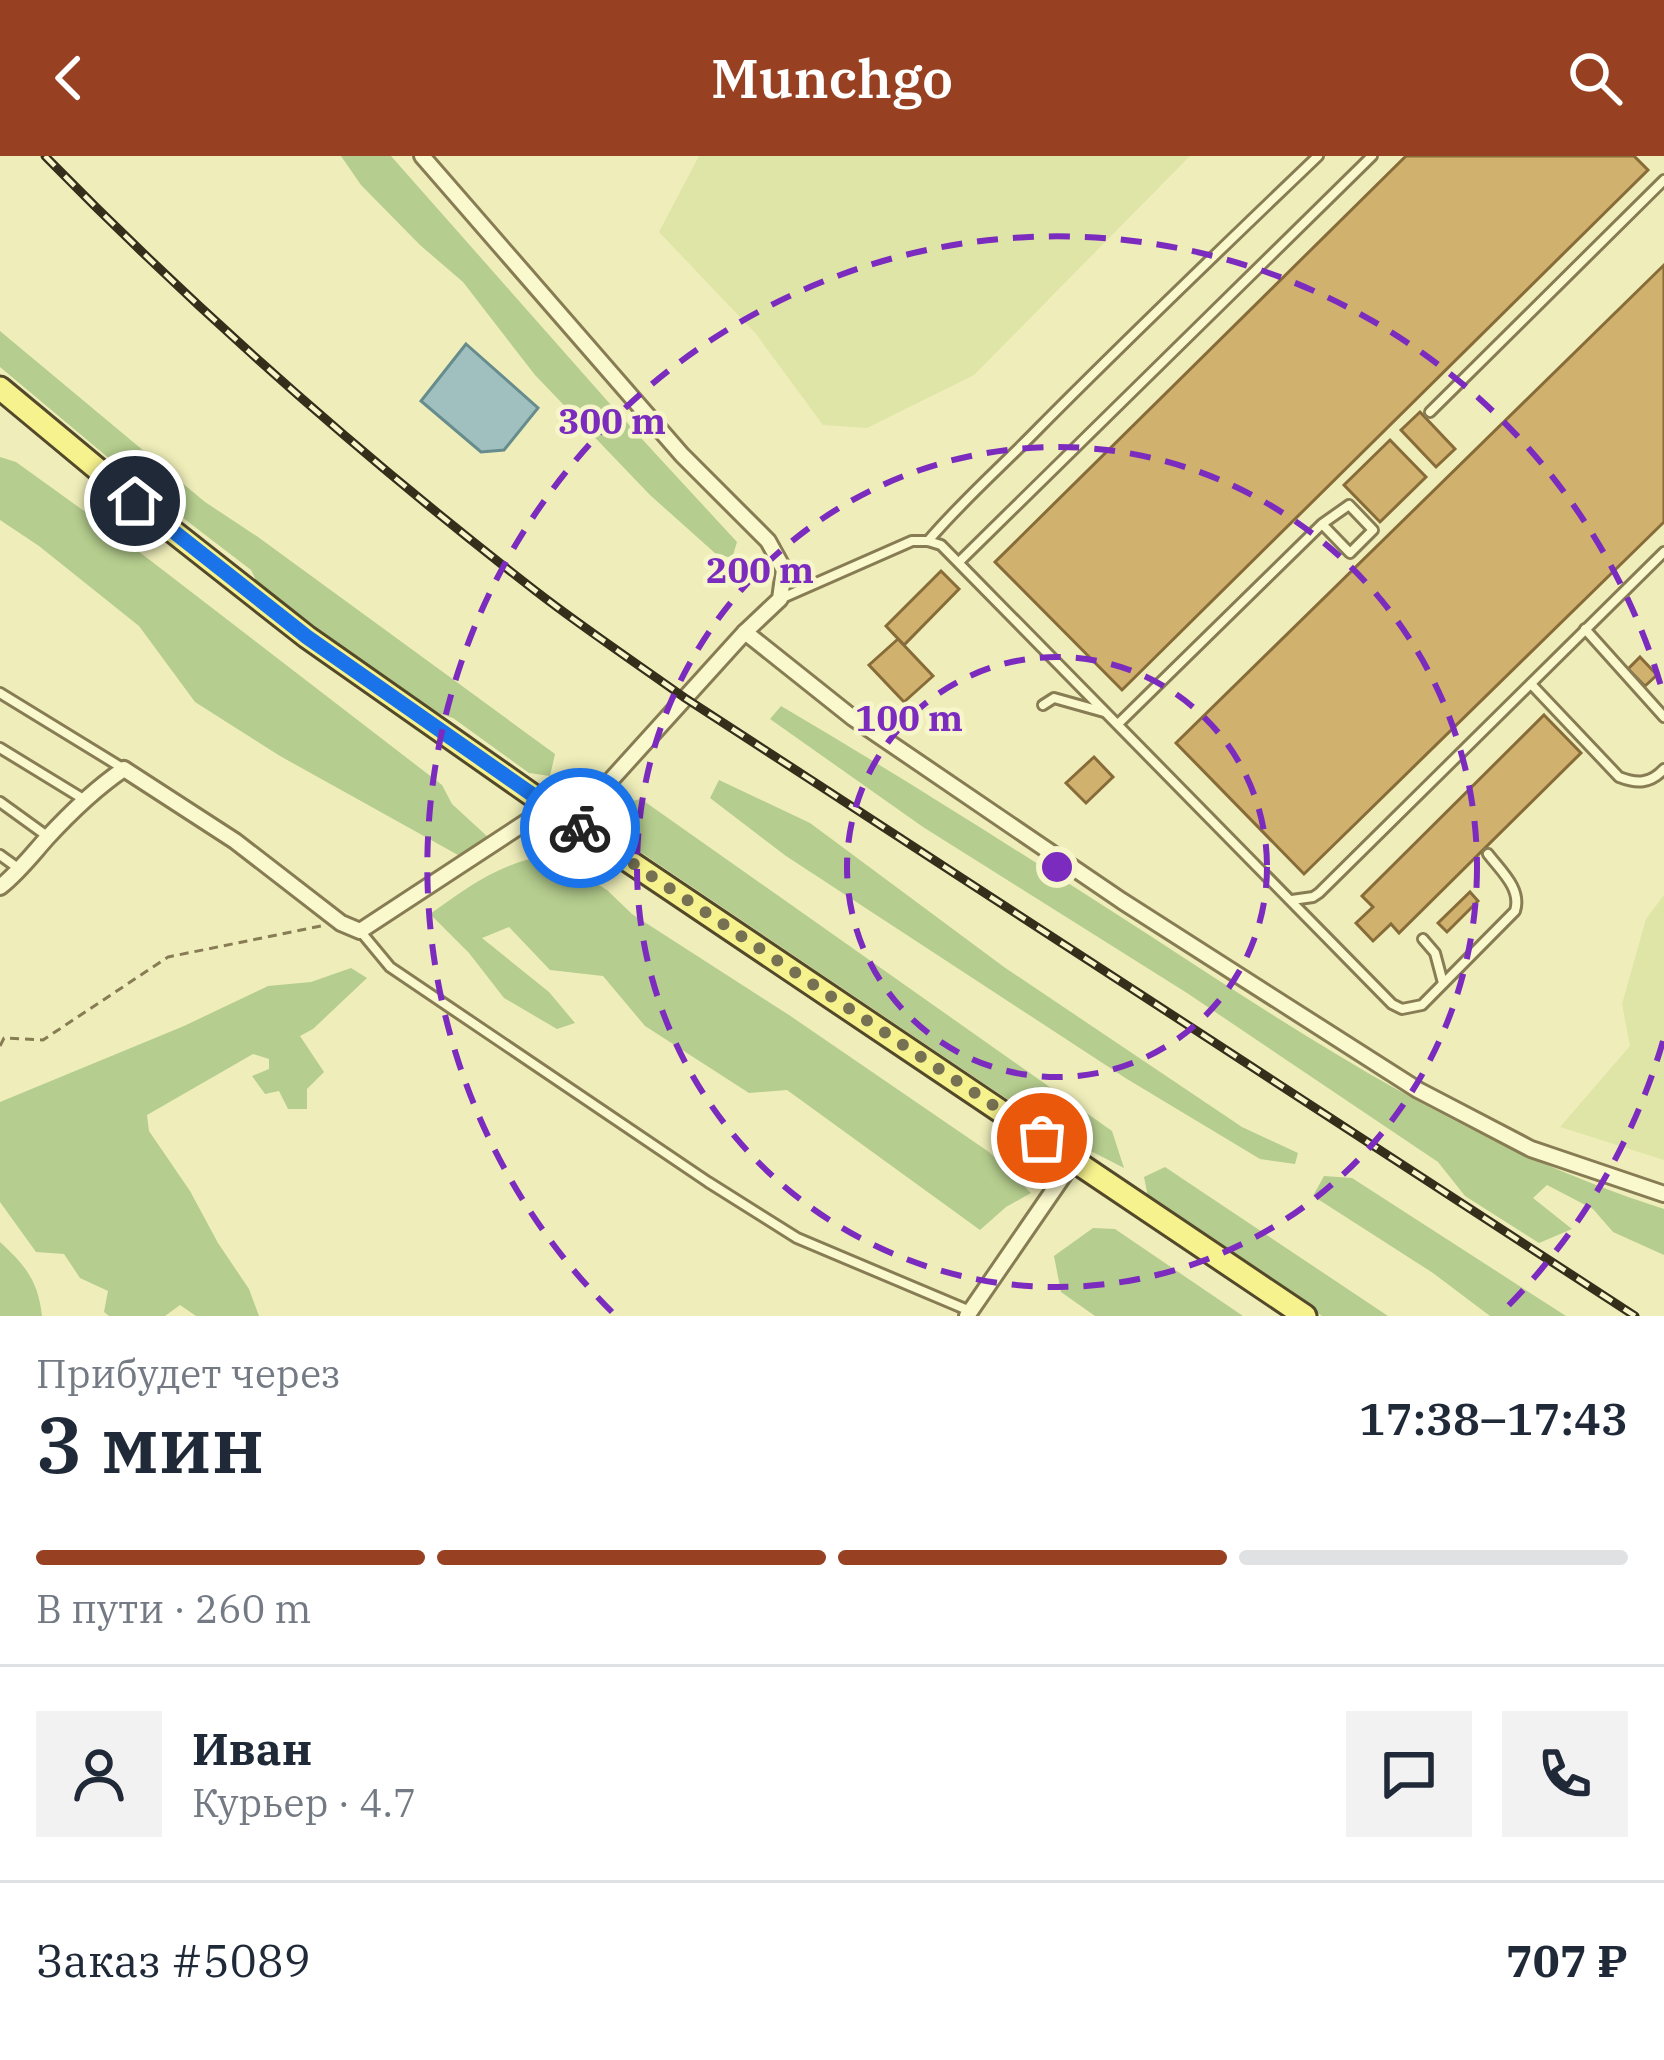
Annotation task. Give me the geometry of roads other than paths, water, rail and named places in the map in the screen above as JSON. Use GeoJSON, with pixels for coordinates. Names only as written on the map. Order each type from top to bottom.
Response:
{"type":"FeatureCollection","features":[{"type":"Feature","properties":{"kind":"main road"},"geometry":{"type":"LineString","coordinates":[[0,388],[307,637],[572,823],[1305,1316]]}},
{"type":"Feature","properties":{"kind":"street"},"geometry":{"type":"LineString","coordinates":[[422,156],[682,455],[768,541],[784,570],[780,599],[572,823]]}},
{"type":"Feature","properties":{"kind":"street"},"geometry":{"type":"LineString","coordinates":[[745,632],[853,718],[1122,902],[1418,1090],[1531,1149],[1664,1195]]}},
{"type":"Feature","properties":{"kind":"street"},"geometry":{"type":"LineString","coordinates":[[0,886],[124,769],[360,931],[549,807]]}},
{"type":"Feature","properties":{"kind":"street"},"geometry":{"type":"LineString","coordinates":[[968,1314],[1075,1160]]}},
{"type":"Feature","properties":{"kind":"lane"},"geometry":{"type":"LineString","coordinates":[[928,541],[1138,328],[1318,156]]}},
{"type":"Feature","properties":{"kind":"lane"},"geometry":{"type":"LineString","coordinates":[[959,562],[1372,156]]}},
{"type":"Feature","properties":{"kind":"lane"},"geometry":{"type":"LineString","coordinates":[[1430,412],[1664,180]]}},
{"type":"Feature","properties":{"kind":"lane"},"geometry":{"type":"LineString","coordinates":[[1118,724],[1322,524],[1349,505],[1373,530],[1350,553],[1322,524]]}},
{"type":"Feature","properties":{"kind":"lane"},"geometry":{"type":"LineString","coordinates":[[780,599],[912,541],[940,545],[1402,1009],[1422,1005],[1515,911],[1516,892],[1488,854]]}},
{"type":"Feature","properties":{"kind":"lane"},"geometry":{"type":"LineString","coordinates":[[1291,900],[1319,893],[1664,552]]}},
{"type":"Feature","properties":{"kind":"lane"},"geometry":{"type":"LineString","coordinates":[[1586,629],[1664,717]]}},
{"type":"Feature","properties":{"kind":"lane"},"geometry":{"type":"LineString","coordinates":[[1530,684],[1619,777],[1645,783],[1664,769]]}},
{"type":"Feature","properties":{"kind":"lane"},"geometry":{"type":"LineString","coordinates":[[0,693],[124,769]]}},
{"type":"Feature","properties":{"kind":"lane"},"geometry":{"type":"LineString","coordinates":[[1043,705],[1054,698],[1108,713]]}},
{"type":"Feature","properties":{"kind":"lane"},"geometry":{"type":"LineString","coordinates":[[0,748],[86,801]]}},
{"type":"Feature","properties":{"kind":"lane"},"geometry":{"type":"LineString","coordinates":[[0,802],[48,837]]}},
{"type":"Feature","properties":{"kind":"lane"},"geometry":{"type":"LineString","coordinates":[[0,855],[20,870]]}},
{"type":"Feature","properties":{"kind":"lane"},"geometry":{"type":"LineString","coordinates":[[360,931],[390,967],[797,1238],[968,1314]]}},
{"type":"Feature","properties":{"kind":"lane"},"geometry":{"type":"LineString","coordinates":[[1423,939],[1435,953],[1443,985]]}},
{"type":"Feature","properties":{"kind":"water"},"geometry":{"type":"Polygon","coordinates":[[[466,344],[538,408],[504,450],[481,452],[421,401],[466,344]]]}},
{"type":"Feature","properties":{"kind":"railway"},"geometry":{"type":"LineString","coordinates":[[45,156],[284,382],[472,541],[573,619],[685,698],[1635,1316]]}}]}
